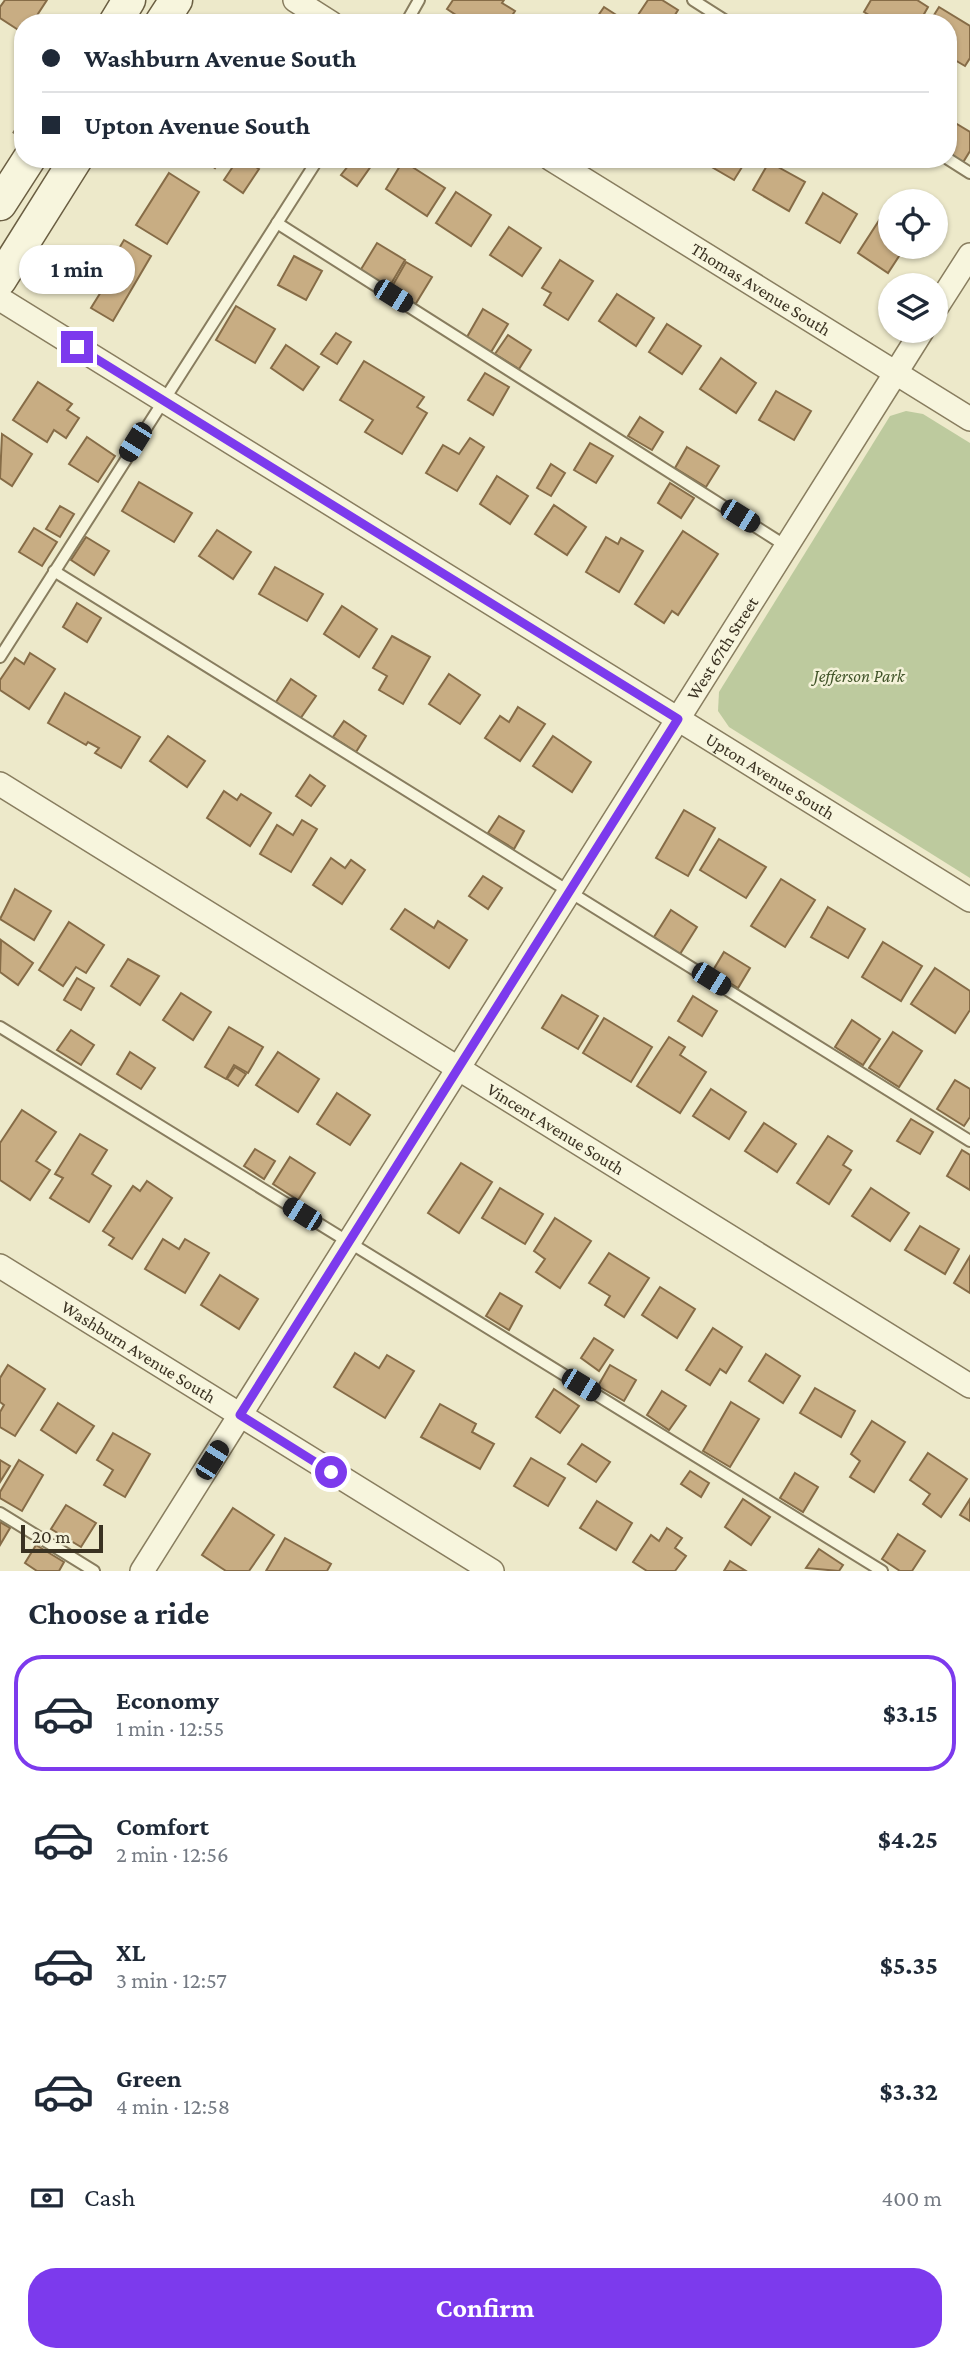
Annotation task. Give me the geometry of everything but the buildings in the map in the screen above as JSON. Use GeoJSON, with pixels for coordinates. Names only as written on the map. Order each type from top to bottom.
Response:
{"type":"FeatureCollection","features":[{"type":"Feature","properties":{"kind":"main road"},"geometry":{"type":"LineString","coordinates":[[0,204],[23,168]]}},
{"type":"Feature","properties":{"kind":"main road"},"geometry":{"type":"LineString","coordinates":[[5,262],[70,168]]}},
{"type":"Feature","properties":{"kind":"street"},"geometry":{"type":"LineString","coordinates":[[295,0],[317,14]]}},
{"type":"Feature","properties":{"kind":"street","name":"Thomas Avenue South"},"geometry":{"type":"LineString","coordinates":[[565,168],[970,419]]}},
{"type":"Feature","properties":{"kind":"street"},"geometry":{"type":"LineString","coordinates":[[948,289],[970,255]]}},
{"type":"Feature","properties":{"kind":"street","name":"Upton Avenue South"},"geometry":{"type":"LineString","coordinates":[[0,299],[970,900]]}},
{"type":"Feature","properties":{"kind":"street","name":"West 67th Street"},"geometry":{"type":"LineString","coordinates":[[142,1571],[914,343]]}},
{"type":"Feature","properties":{"kind":"street","name":"Vincent Avenue South"},"geometry":{"type":"LineString","coordinates":[[0,785],[970,1386]]}},
{"type":"Feature","properties":{"kind":"street","name":"Washburn Avenue South"},"geometry":{"type":"LineString","coordinates":[[0,1266],[492,1571]]}},
{"type":"Feature","properties":{"kind":"lane"},"geometry":{"type":"LineString","coordinates":[[693,0],[715,14]]}},
{"type":"Feature","properties":{"kind":"lane"},"geometry":{"type":"LineString","coordinates":[[0,657],[312,168]]}},
{"type":"Feature","properties":{"kind":"lane"},"geometry":{"type":"LineString","coordinates":[[277,223],[786,546]]}},
{"type":"Feature","properties":{"kind":"lane"},"geometry":{"type":"LineString","coordinates":[[54,571],[970,1140]]}},
{"type":"Feature","properties":{"kind":"lane"},"geometry":{"type":"LineString","coordinates":[[0,1027],[882,1571]]}},
{"type":"Feature","properties":{"kind":"lane"},"geometry":{"type":"LineString","coordinates":[[0,1513],[94,1571]]}},
{"type":"Feature","properties":{"kind":"green space","name":"Jefferson Park"},"geometry":{"type":"Polygon","coordinates":[[[906,411],[923,414],[970,443],[970,878],[729,727],[718,711],[719,692],[890,416],[906,411]]]}},
{"type":"Feature","properties":{"kind":"route"},"geometry":{"type":"LineString","coordinates":[[77,347],[678,719],[240,1415],[331,1472]]}}]}
